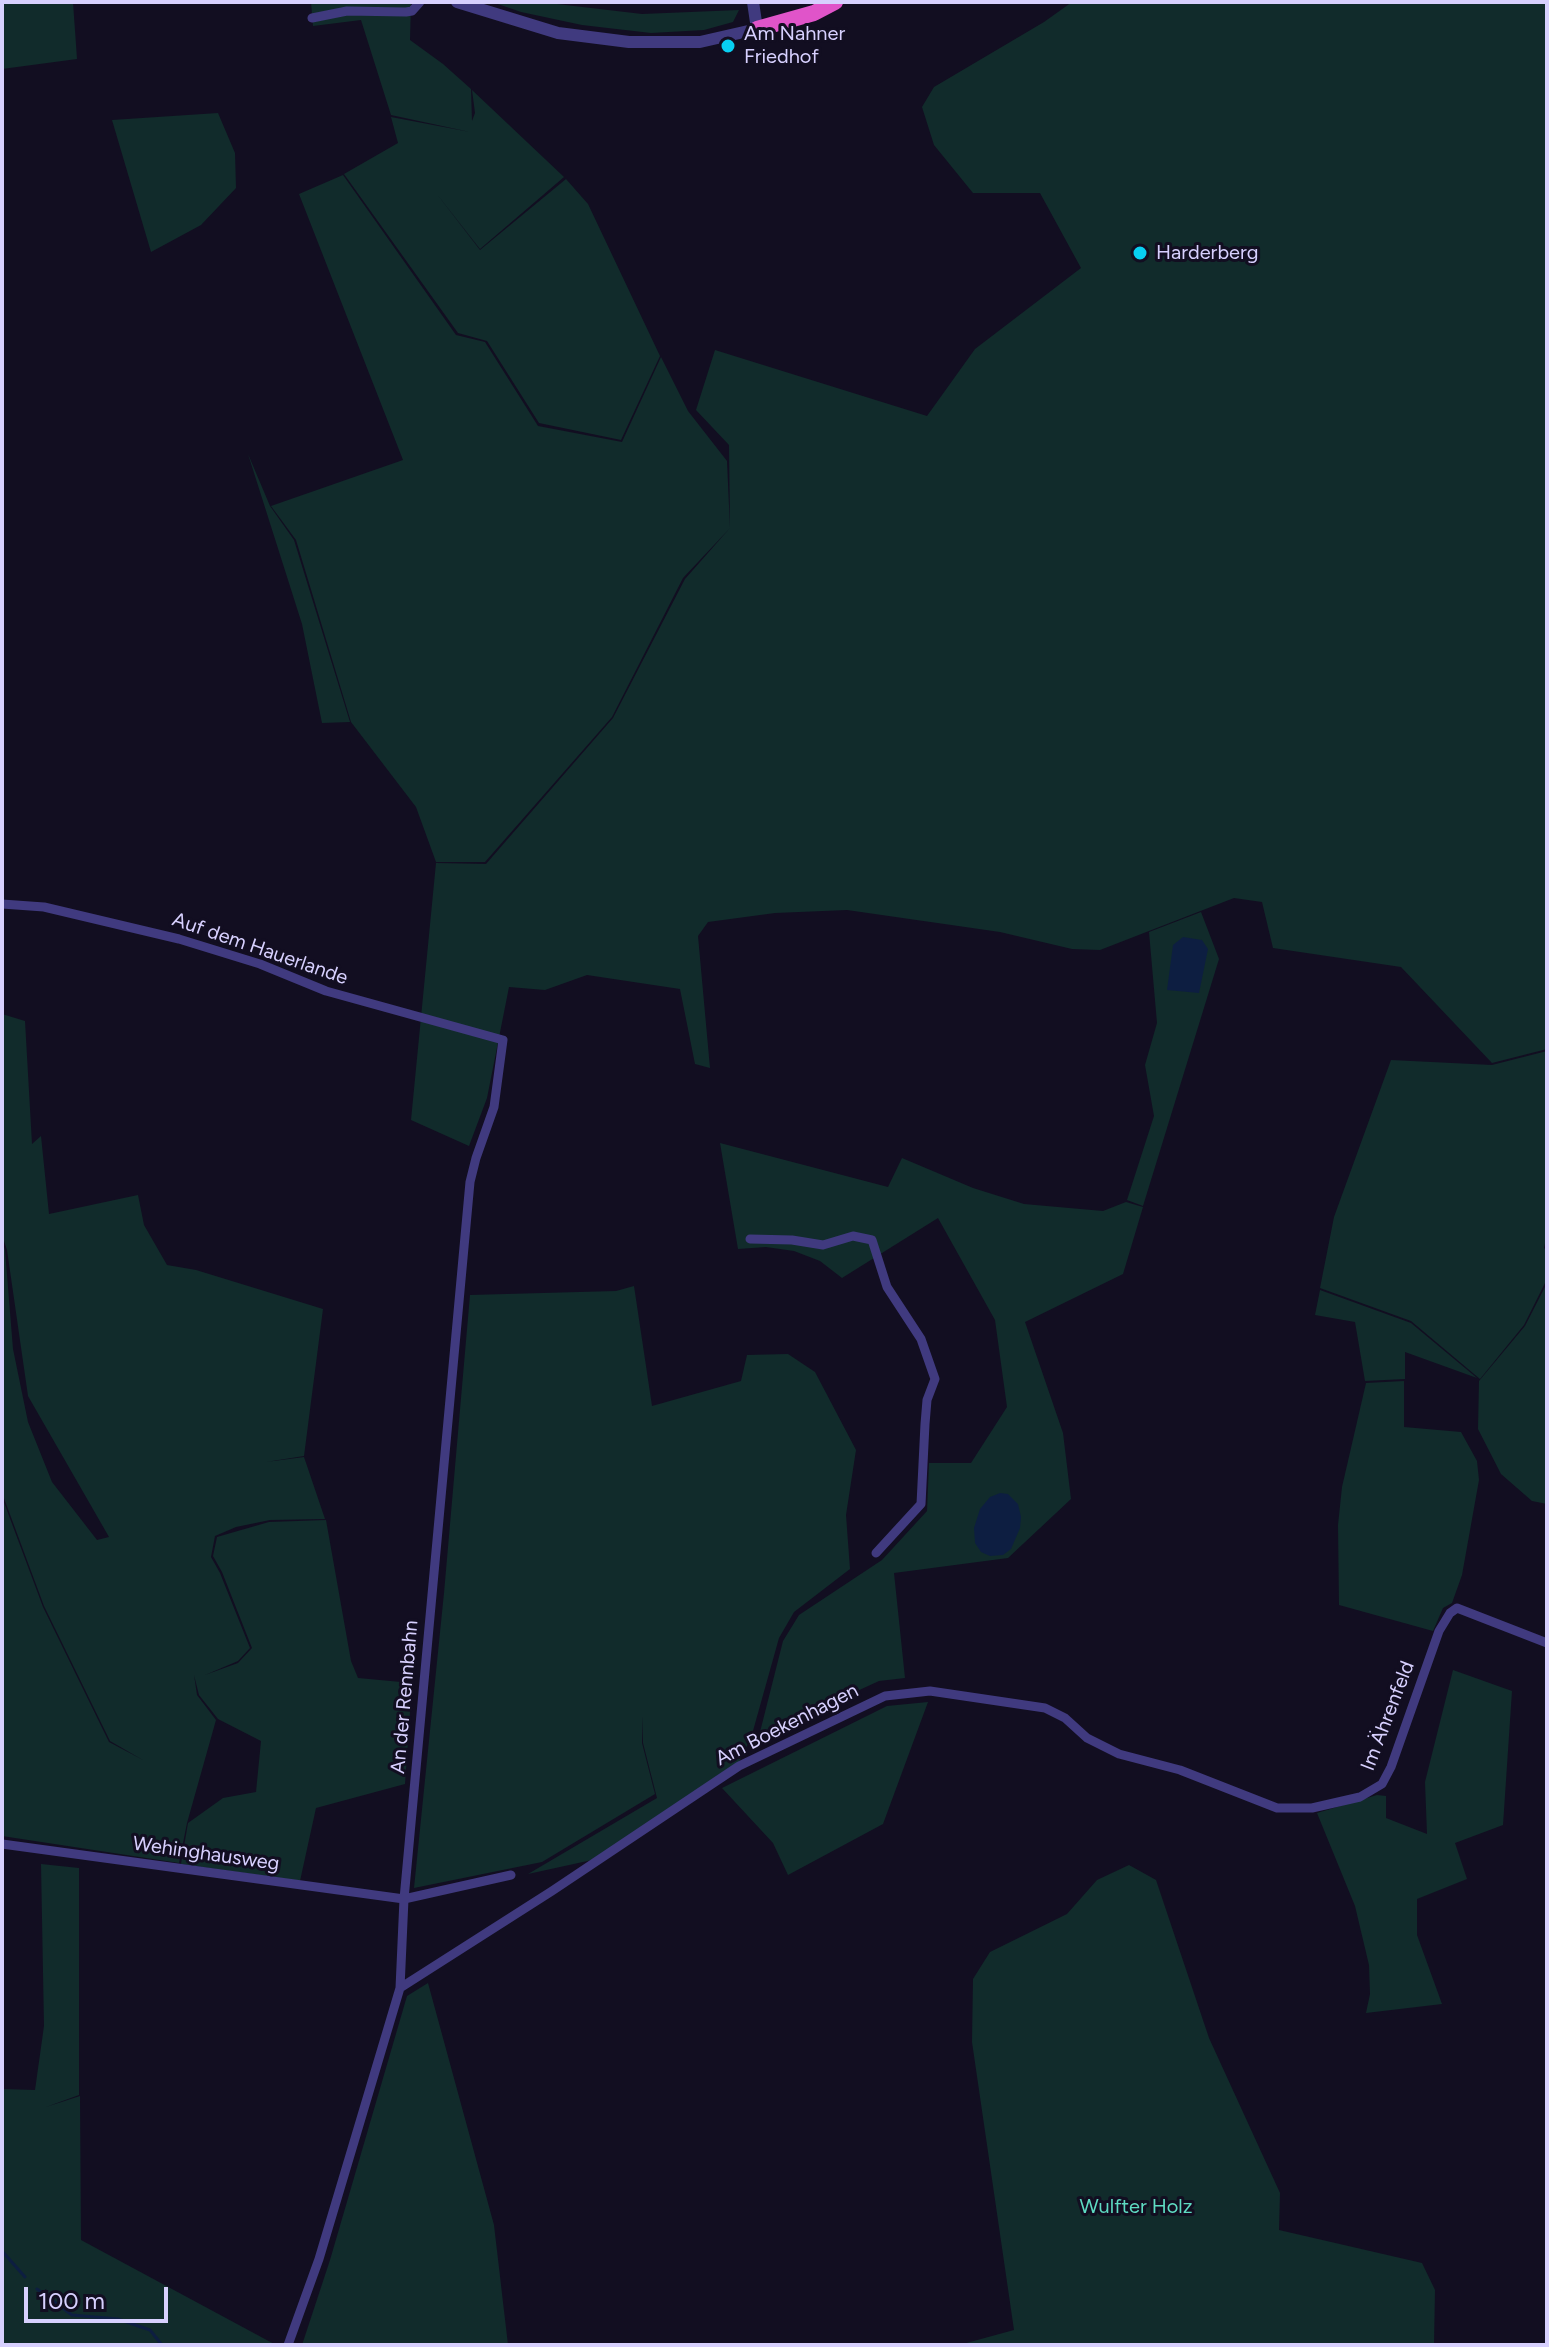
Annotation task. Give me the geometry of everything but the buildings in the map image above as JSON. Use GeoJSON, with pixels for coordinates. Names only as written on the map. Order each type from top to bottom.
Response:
{"type":"FeatureCollection","features":[{"type":"Feature","properties":{"kind":"highway"},"geometry":{"type":"LineString","coordinates":[[757,29],[814,13],[835,2]]}},
{"type":"Feature","properties":{"kind":"street"},"geometry":{"type":"LineString","coordinates":[[312,18],[389,6],[412,11],[420,2]]}},
{"type":"Feature","properties":{"kind":"street"},"geometry":{"type":"LineString","coordinates":[[457,2],[558,33],[629,42],[700,42],[757,29],[754,5]]}},
{"type":"Feature","properties":{"kind":"street","name":"Auf dem Hauerlande"},"geometry":{"type":"LineString","coordinates":[[2,904],[80,914],[200,945],[260,964],[326,991],[503,1040]]}},
{"type":"Feature","properties":{"kind":"street","name":"An der Rennbahn"},"geometry":{"type":"LineString","coordinates":[[288,2345],[319,2259],[400,1988],[404,1899],[470,1182],[494,1107],[503,1040]]}},
{"type":"Feature","properties":{"kind":"street"},"geometry":{"type":"LineString","coordinates":[[750,1239],[792,1240],[823,1245],[853,1236],[872,1240],[887,1287],[921,1339],[935,1379],[927,1400],[921,1504],[876,1553]]}},
{"type":"Feature","properties":{"kind":"street","name":"Im Ährenfeld"},"geometry":{"type":"LineString","coordinates":[[1230,1789],[1277,1808],[1312,1808],[1360,1797],[1382,1784],[1391,1767],[1439,1631],[1450,1613],[1457,1608],[1547,1643]]}},
{"type":"Feature","properties":{"kind":"street","name":"Am Boekenhagen"},"geometry":{"type":"LineString","coordinates":[[400,1988],[739,1766],[885,1696],[930,1691],[1045,1708],[1065,1718],[1087,1738],[1119,1754],[1180,1770],[1230,1789]]}},
{"type":"Feature","properties":{"kind":"street","name":"Wehinghausweg"},"geometry":{"type":"LineString","coordinates":[[2,1844],[404,1899]]}},
{"type":"Feature","properties":{"kind":"street"},"geometry":{"type":"LineString","coordinates":[[404,1899],[511,1875]]}},
{"type":"Feature","properties":{"kind":"green space"},"geometry":{"type":"Polygon","coordinates":[[[2,2],[73,2],[77,59],[2,69],[2,2]]]}},
{"type":"Feature","properties":{"kind":"green space"},"geometry":{"type":"Polygon","coordinates":[[[311,2],[411,2],[410,40],[471,89],[472,121],[475,113],[472,90],[564,177],[480,249],[436,193],[480,250],[566,179],[588,204],[660,356],[621,440],[539,423],[487,341],[458,333],[344,174],[398,143],[391,117],[470,132],[391,115],[361,20],[313,26],[311,2]]]}},
{"type":"Feature","properties":{"kind":"green space"},"geometry":{"type":"Polygon","coordinates":[[[492,2],[540,2],[642,14],[739,10],[733,22],[704,30],[651,33],[582,25],[521,12],[492,2]]]}},
{"type":"Feature","properties":{"kind":"green space"},"geometry":{"type":"Polygon","coordinates":[[[1072,2],[1547,2],[1547,1049],[1492,1063],[1401,967],[1273,948],[1262,902],[1234,898],[1100,950],[1072,949],[1000,932],[847,910],[775,913],[708,922],[698,936],[710,1068],[695,1064],[680,989],[587,975],[545,990],[509,987],[487,1098],[469,1146],[411,1120],[436,863],[486,864],[613,718],[685,579],[730,528],[729,445],[696,410],[715,350],[927,416],[975,349],[1081,268],[1040,193],[973,193],[934,145],[922,107],[934,87],[1072,2]]]}},
{"type":"Feature","properties":{"kind":"green space"},"geometry":{"type":"Polygon","coordinates":[[[218,113],[235,153],[236,188],[201,225],[151,252],[112,120],[218,113]]]}},
{"type":"Feature","properties":{"kind":"green space"},"geometry":{"type":"Polygon","coordinates":[[[343,175],[456,335],[485,342],[538,426],[622,442],[661,357],[688,411],[727,461],[730,528],[683,578],[612,717],[485,862],[436,862],[416,807],[351,722],[296,540],[271,506],[403,460],[299,194],[343,175]]]}},
{"type":"Feature","properties":{"kind":"green space"},"geometry":{"type":"Polygon","coordinates":[[[248,454],[270,506],[294,540],[350,722],[322,723],[302,624],[248,454]]]}},
{"type":"Feature","properties":{"kind":"green space"},"geometry":{"type":"Polygon","coordinates":[[[1201,912],[1219,959],[1143,1206],[1127,1200],[1154,1116],[1145,1065],[1157,1023],[1149,932],[1201,912]]]}},
{"type":"Feature","properties":{"kind":"green space"},"geometry":{"type":"Polygon","coordinates":[[[2,1014],[25,1021],[32,1144],[41,1136],[49,1214],[138,1195],[144,1225],[167,1265],[196,1270],[323,1309],[304,1456],[266,1462],[304,1457],[325,1519],[270,1520],[236,1527],[215,1536],[211,1557],[250,1648],[238,1661],[205,1675],[238,1663],[252,1648],[213,1556],[217,1537],[269,1522],[326,1520],[351,1661],[358,1678],[412,1683],[405,1784],[316,1808],[300,1881],[181,1864],[188,1823],[223,1798],[256,1792],[261,1741],[218,1719],[199,1695],[194,1675],[197,1695],[216,1720],[187,1823],[179,1863],[2,1836],[2,1497],[43,1607],[109,1742],[143,1760],[110,1741],[44,1606],[2,1493],[2,1240],[13,1349],[28,1422],[52,1482],[97,1540],[109,1537],[28,1396],[7,1250],[2,1235],[2,1014]]]}},
{"type":"Feature","properties":{"kind":"green space"},"geometry":{"type":"Polygon","coordinates":[[[1547,1051],[1547,1234],[1544,1248],[1547,1251],[1547,1279],[1524,1325],[1480,1379],[1411,1321],[1320,1288],[1334,1217],[1391,1060],[1492,1065],[1547,1051]]]}},
{"type":"Feature","properties":{"kind":"green space"},"geometry":{"type":"Polygon","coordinates":[[[720,1143],[888,1187],[902,1158],[973,1188],[1024,1204],[1103,1211],[1126,1202],[1143,1207],[1123,1274],[1025,1322],[1063,1433],[1071,1499],[1008,1558],[894,1573],[905,1678],[879,1681],[759,1736],[783,1641],[799,1615],[882,1560],[927,1511],[929,1463],[971,1463],[1007,1407],[995,1320],[938,1218],[842,1278],[820,1261],[794,1251],[766,1247],[738,1249],[720,1143]]]}},
{"type":"Feature","properties":{"kind":"green space"},"geometry":{"type":"Polygon","coordinates":[[[1547,1283],[1547,1504],[1532,1501],[1501,1474],[1478,1429],[1479,1381],[1525,1326],[1547,1283]]]}},
{"type":"Feature","properties":{"kind":"green space"},"geometry":{"type":"Polygon","coordinates":[[[634,1286],[652,1406],[741,1381],[747,1355],[788,1354],[815,1372],[856,1450],[846,1515],[850,1569],[794,1612],[779,1638],[751,1738],[738,1764],[592,1860],[528,1874],[657,1798],[643,1743],[643,1716],[642,1743],[655,1794],[542,1862],[414,1888],[470,1295],[616,1291],[634,1286]]]}},
{"type":"Feature","properties":{"kind":"green space"},"geometry":{"type":"Polygon","coordinates":[[[1320,1290],[1411,1323],[1477,1378],[1405,1352],[1405,1379],[1365,1381],[1355,1322],[1315,1315],[1320,1290]]]}},
{"type":"Feature","properties":{"kind":"green space"},"geometry":{"type":"Polygon","coordinates":[[[1404,1381],[1404,1427],[1461,1432],[1477,1461],[1479,1480],[1462,1575],[1452,1603],[1443,1608],[1433,1631],[1339,1605],[1338,1525],[1342,1487],[1366,1383],[1404,1381]]]}},
{"type":"Feature","properties":{"kind":"green space"},"geometry":{"type":"Polygon","coordinates":[[[1453,1670],[1512,1691],[1503,1825],[1455,1843],[1467,1879],[1417,1899],[1417,1935],[1442,2004],[1366,2013],[1370,1994],[1369,1965],[1355,1906],[1317,1813],[1377,1795],[1386,1796],[1386,1818],[1427,1834],[1425,1782],[1453,1670]]]}},
{"type":"Feature","properties":{"kind":"green space"},"geometry":{"type":"Polygon","coordinates":[[[928,1702],[883,1824],[788,1875],[773,1843],[722,1788],[887,1706],[928,1702]]]}},
{"type":"Feature","properties":{"kind":"green space"},"geometry":{"type":"Polygon","coordinates":[[[41,1864],[79,1868],[79,2095],[46,2107],[80,2096],[81,2240],[276,2345],[2,2345],[2,2089],[35,2090],[44,2026],[41,1864]]]}},
{"type":"Feature","properties":{"kind":"green space","name":"Wulfter Holz"},"geometry":{"type":"Polygon","coordinates":[[[1129,1865],[1156,1880],[1209,2038],[1280,2193],[1279,2230],[1422,2263],[1435,2290],[1434,2345],[959,2345],[1014,2330],[972,2042],[973,1979],[990,1952],[1067,1914],[1097,1880],[1129,1865]]]}},
{"type":"Feature","properties":{"kind":"green space"},"geometry":{"type":"Polygon","coordinates":[[[428,1983],[494,2225],[508,2345],[302,2345],[407,1996],[428,1983]]]}},
{"type":"Feature","properties":{"kind":"water"},"geometry":{"type":"Polygon","coordinates":[[[1183,937],[1202,940],[1208,949],[1199,993],[1167,990],[1173,945],[1183,937]]]}},
{"type":"Feature","properties":{"kind":"water"},"geometry":{"type":"Polygon","coordinates":[[[1008,1494],[1018,1504],[1020,1528],[1011,1549],[1003,1555],[990,1556],[981,1552],[975,1543],[974,1528],[980,1509],[990,1497],[1008,1494]]]}},
{"type":"Feature","properties":{"kind":"waterway"},"geometry":{"type":"LineString","coordinates":[[2,2251],[25,2277]]}},
{"type":"Feature","properties":{"kind":"waterway"},"geometry":{"type":"LineString","coordinates":[[37,2289],[72,2315],[118,2319],[150,2330],[162,2345]]}},
{"type":"Feature","properties":{"kind":"place","name":"Am Nahner Friedhof"},"geometry":{"type":"Point","coordinates":[728,46]}},
{"type":"Feature","properties":{"kind":"place","name":"Harderberg"},"geometry":{"type":"Point","coordinates":[1140,253]}}]}
